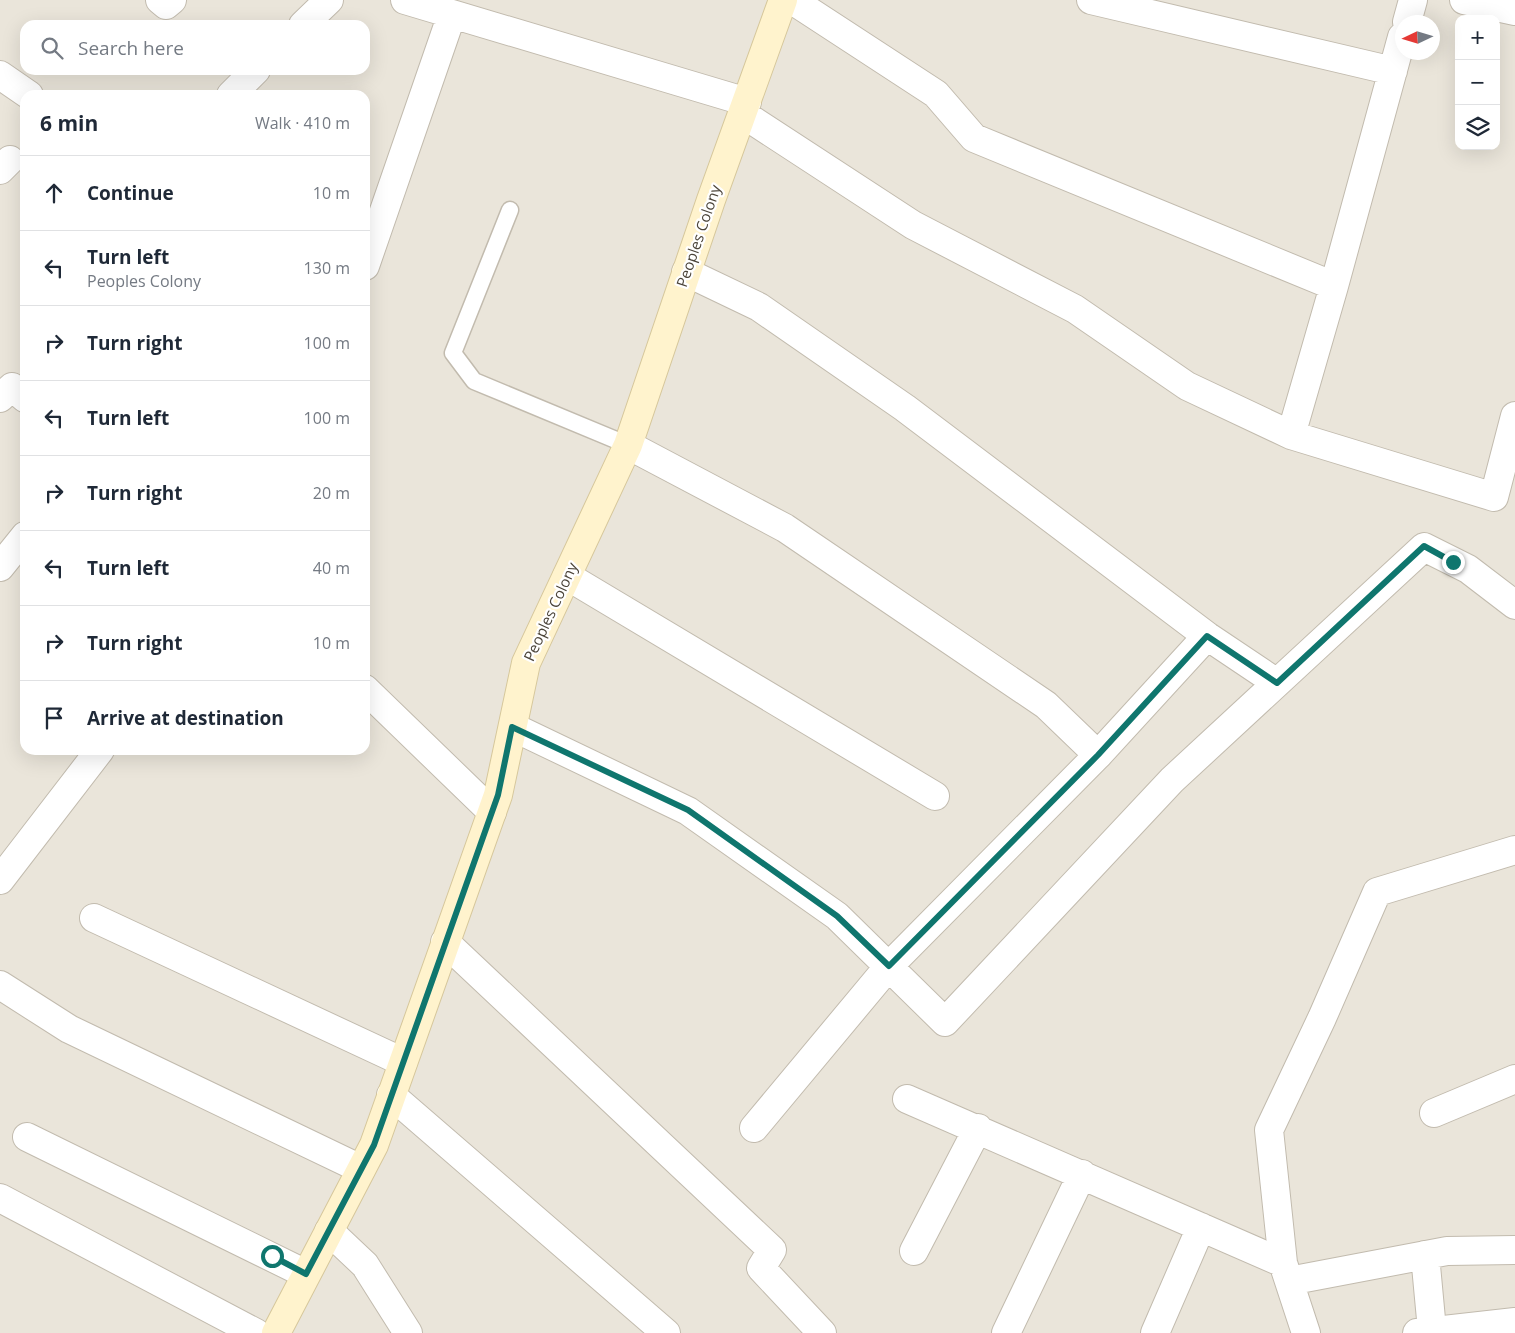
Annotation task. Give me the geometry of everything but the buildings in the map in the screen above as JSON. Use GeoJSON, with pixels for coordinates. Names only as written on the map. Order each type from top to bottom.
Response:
{"type":"FeatureCollection","features":[{"type":"Feature","properties":{"kind":"street"},"geometry":{"type":"LineString","coordinates":[[160,0],[166,6],[172,0]]}},
{"type":"Feature","properties":{"kind":"street"},"geometry":{"type":"LineString","coordinates":[[308,20],[329,0]]}},
{"type":"Feature","properties":{"kind":"street"},"geometry":{"type":"LineString","coordinates":[[405,0],[745,108],[913,225],[1075,309],[1187,386],[1291,435],[1494,497],[1515,416]]}},
{"type":"Feature","properties":{"kind":"street","name":"Peoples Colony"},"geometry":{"type":"LineString","coordinates":[[276,1333],[374,1145],[492,812],[526,663],[628,445],[686,272],[783,0]]}},
{"type":"Feature","properties":{"kind":"street"},"geometry":{"type":"LineString","coordinates":[[792,0],[936,94],[974,138],[1334,286]]}},
{"type":"Feature","properties":{"kind":"street"},"geometry":{"type":"LineString","coordinates":[[1091,0],[1393,71]]}},
{"type":"Feature","properties":{"kind":"street"},"geometry":{"type":"LineString","coordinates":[[1408,15],[1413,0]]}},
{"type":"Feature","properties":{"kind":"street"},"geometry":{"type":"LineString","coordinates":[[1464,0],[1515,11]]}},
{"type":"Feature","properties":{"kind":"street"},"geometry":{"type":"LineString","coordinates":[[370,252],[452,14]]}},
{"type":"Feature","properties":{"kind":"street"},"geometry":{"type":"LineString","coordinates":[[1291,435],[1396,60]]}},
{"type":"Feature","properties":{"kind":"street"},"geometry":{"type":"LineString","coordinates":[[0,75],[22,90]]}},
{"type":"Feature","properties":{"kind":"street"},"geometry":{"type":"LineString","coordinates":[[235,90],[251,75]]}},
{"type":"Feature","properties":{"kind":"street"},"geometry":{"type":"LineString","coordinates":[[686,272],[759,307],[889,397],[1207,636],[1277,683]]}},
{"type":"Feature","properties":{"kind":"street"},"geometry":{"type":"LineString","coordinates":[[0,398],[12,387],[20,394]]}},
{"type":"Feature","properties":{"kind":"street"},"geometry":{"type":"LineString","coordinates":[[628,445],[785,528],[1046,705],[1098,755]]}},
{"type":"Feature","properties":{"kind":"street"},"geometry":{"type":"LineString","coordinates":[[0,568],[20,542]]}},
{"type":"Feature","properties":{"kind":"street"},"geometry":{"type":"LineString","coordinates":[[512,727],[688,810],[837,916],[945,1022],[1172,780],[1424,546],[1468,569],[1515,605]]}},
{"type":"Feature","properties":{"kind":"street"},"geometry":{"type":"LineString","coordinates":[[567,576],[934,796]]}},
{"type":"Feature","properties":{"kind":"street"},"geometry":{"type":"LineString","coordinates":[[754,1128],[889,966],[1098,755],[1207,636]]}},
{"type":"Feature","properties":{"kind":"street"},"geometry":{"type":"LineString","coordinates":[[370,694],[492,812]]}},
{"type":"Feature","properties":{"kind":"street"},"geometry":{"type":"LineString","coordinates":[[0,880],[96,755]]}},
{"type":"Feature","properties":{"kind":"street"},"geometry":{"type":"LineString","coordinates":[[1306,1333],[1286,1272],[1269,1130],[1322,1018],[1378,892],[1515,850]]}},
{"type":"Feature","properties":{"kind":"street"},"geometry":{"type":"LineString","coordinates":[[94,918],[403,1062]]}},
{"type":"Feature","properties":{"kind":"street"},"geometry":{"type":"LineString","coordinates":[[446,942],[772,1250],[762,1268],[822,1333]]}},
{"type":"Feature","properties":{"kind":"street"},"geometry":{"type":"LineString","coordinates":[[0,986],[69,1029],[361,1170]]}},
{"type":"Feature","properties":{"kind":"street"},"geometry":{"type":"LineString","coordinates":[[1434,1113],[1515,1079]]}},
{"type":"Feature","properties":{"kind":"street"},"geometry":{"type":"LineString","coordinates":[[391,1095],[666,1333]]}},
{"type":"Feature","properties":{"kind":"street"},"geometry":{"type":"LineString","coordinates":[[907,1099],[978,1128],[1201,1227],[1286,1272],[1448,1251],[1515,1250]]}},
{"type":"Feature","properties":{"kind":"street"},"geometry":{"type":"LineString","coordinates":[[914,1251],[978,1128]]}},
{"type":"Feature","properties":{"kind":"street"},"geometry":{"type":"LineString","coordinates":[[27,1137],[306,1274]]}},
{"type":"Feature","properties":{"kind":"street"},"geometry":{"type":"LineString","coordinates":[[1006,1333],[1082,1174]]}},
{"type":"Feature","properties":{"kind":"street"},"geometry":{"type":"LineString","coordinates":[[0,1198],[256,1333]]}},
{"type":"Feature","properties":{"kind":"street"},"geometry":{"type":"LineString","coordinates":[[1155,1333],[1201,1227]]}},
{"type":"Feature","properties":{"kind":"street"},"geometry":{"type":"LineString","coordinates":[[329,1231],[365,1265],[408,1333]]}},
{"type":"Feature","properties":{"kind":"street"},"geometry":{"type":"LineString","coordinates":[[1425,1255],[1424,1332],[1515,1322]]}},
{"type":"Feature","properties":{"kind":"lane"},"geometry":{"type":"LineString","coordinates":[[510,210],[453,353],[474,381],[628,445]]}},
{"type":"Feature","properties":{"kind":"shaded area"},"geometry":{"type":"Polygon","coordinates":[[[0,0],[1515,0],[1515,1333],[0,1333],[0,0]]]}},
{"type":"Feature","properties":{"kind":"route"},"geometry":{"type":"LineString","coordinates":[[272,1256],[306,1274],[374,1145],[498,795],[512,727],[688,810],[837,916],[889,966],[1098,755],[1207,636],[1277,683],[1424,546],[1453,562]]}}]}
